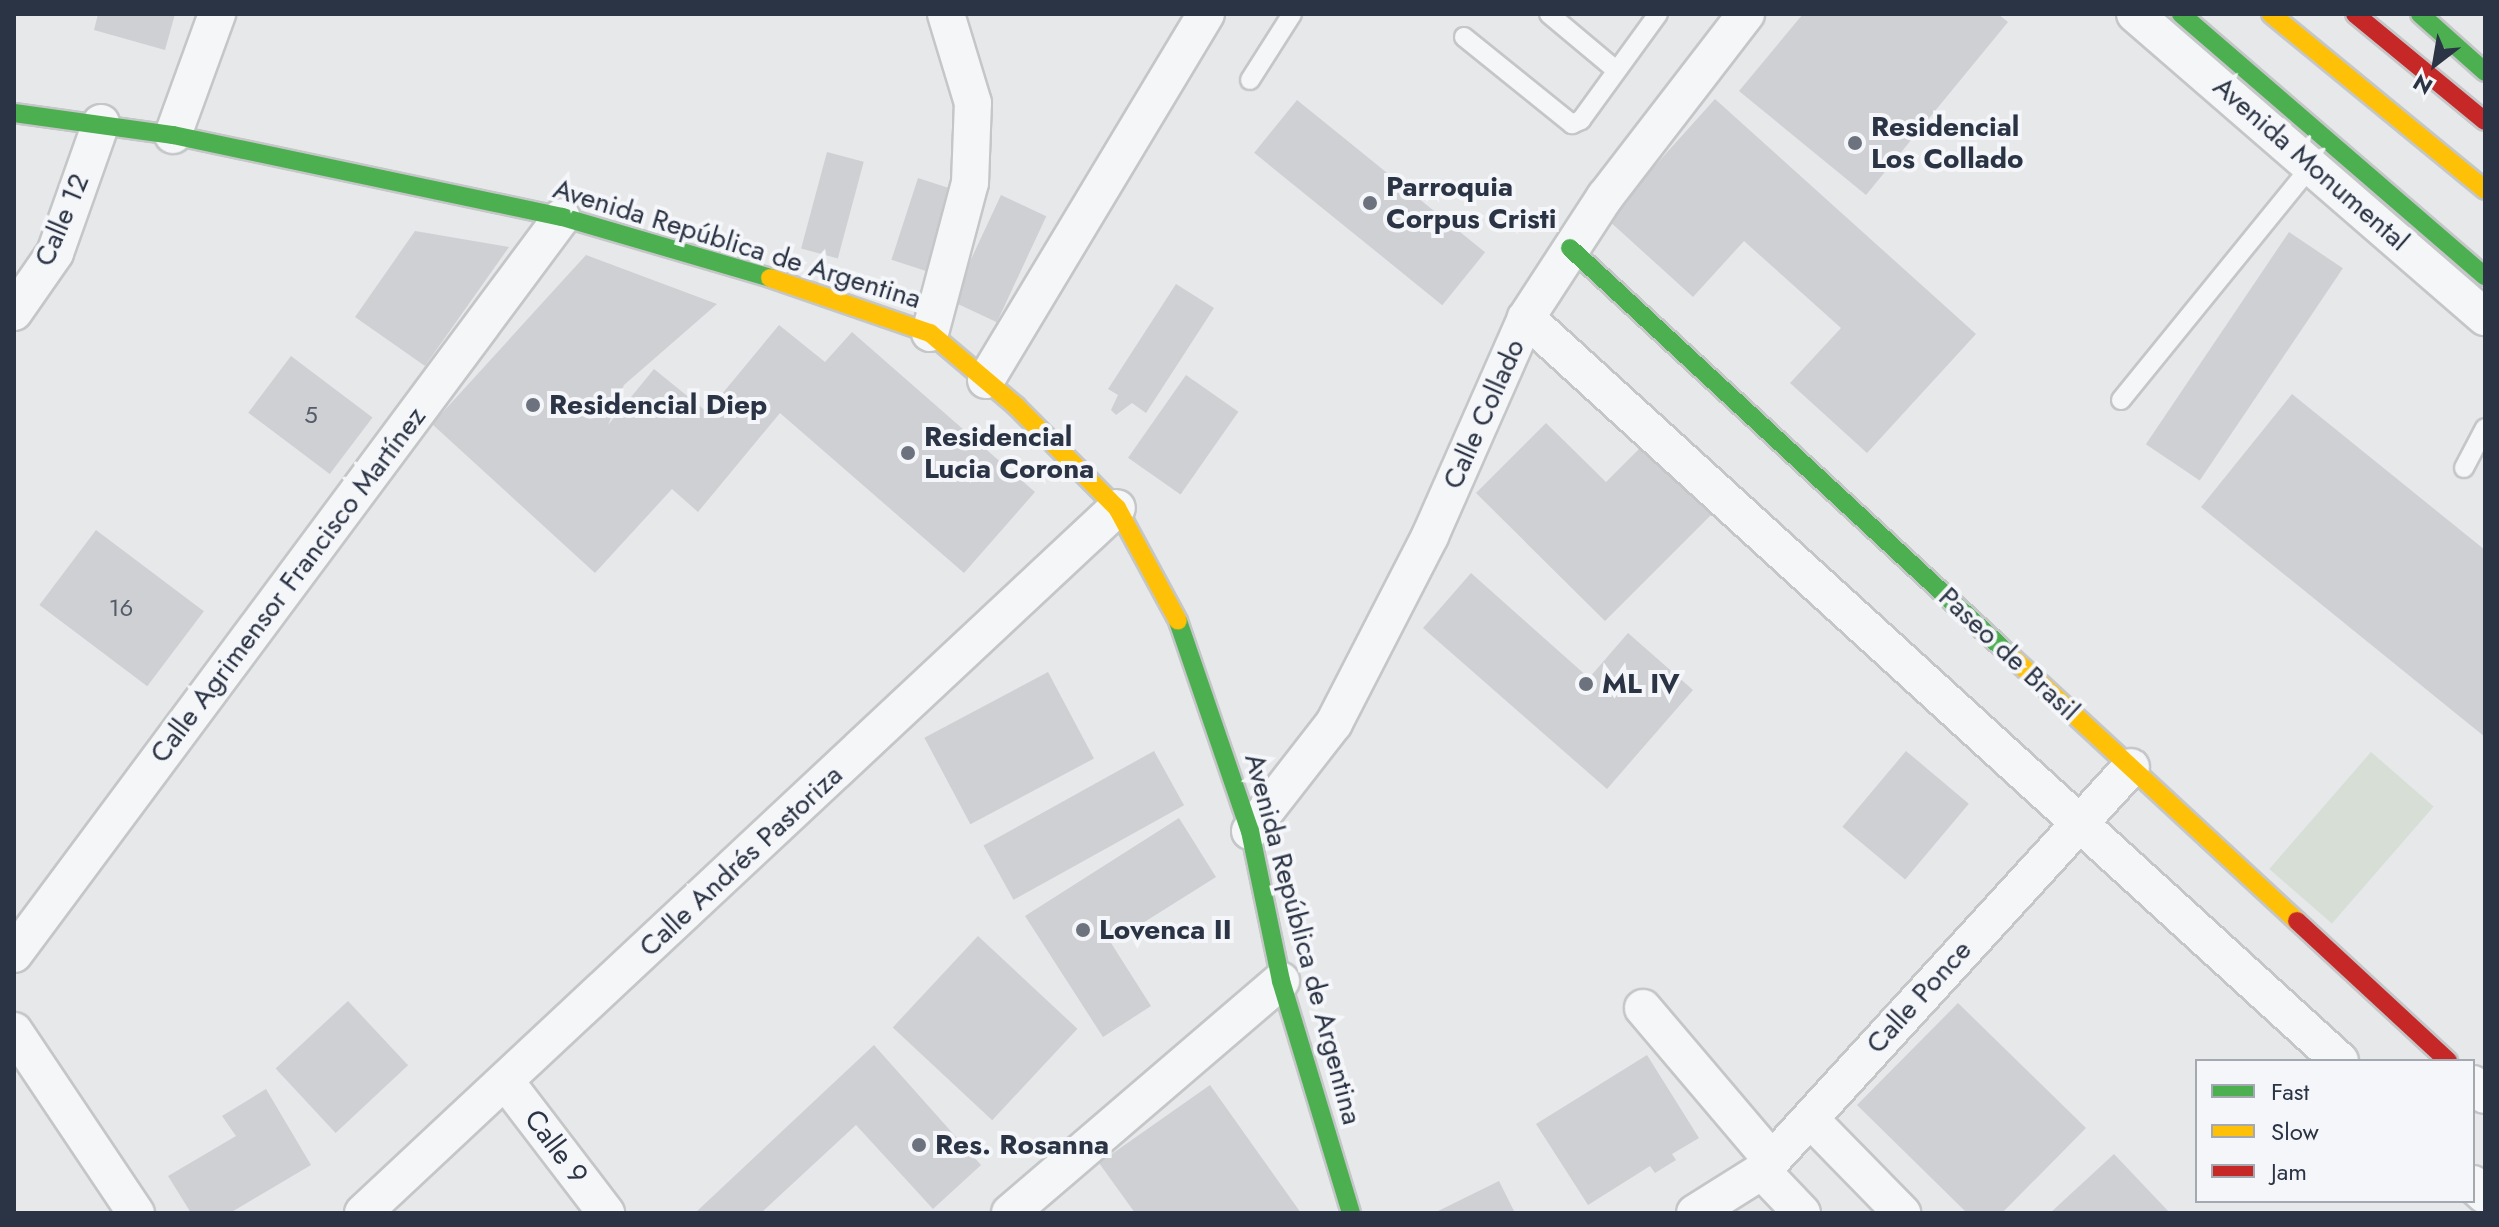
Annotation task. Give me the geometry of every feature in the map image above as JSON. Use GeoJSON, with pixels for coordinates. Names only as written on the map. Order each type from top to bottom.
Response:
{"type":"FeatureCollection","features":[{"type":"Feature","properties":{"kind":"main road"},"geometry":{"type":"LineString","coordinates":[[2181,14],[2485,276]]}},
{"type":"Feature","properties":{"kind":"main road"},"geometry":{"type":"LineString","coordinates":[[2271,14],[2485,190]]}},
{"type":"Feature","properties":{"kind":"main road"},"geometry":{"type":"LineString","coordinates":[[2355,14],[2485,121]]}},
{"type":"Feature","properties":{"kind":"main road"},"geometry":{"type":"LineString","coordinates":[[2420,14],[2485,72]]}},
{"type":"Feature","properties":{"kind":"main road"},"geometry":{"type":"LineString","coordinates":[[2192,60],[2430,231]]}},
{"type":"Feature","properties":{"kind":"main road","name":"Avenida República de Argentina"},"geometry":{"type":"LineString","coordinates":[[14,113],[173,135],[562,217],[807,289],[930,333],[986,380],[1117,508],[1173,606],[1250,831],[1281,981],[1351,1213]]}},
{"type":"Feature","properties":{"kind":"main road","name":"Paseo de Brasil"},"geometry":{"type":"LineString","coordinates":[[1570,248],[2446,1059]]}},
{"type":"Feature","properties":{"kind":"street"},"geometry":{"type":"LineString","coordinates":[[173,135],[217,14]]}},
{"type":"Feature","properties":{"kind":"street"},"geometry":{"type":"LineString","coordinates":[[930,333],[970,183],[973,103],[946,14]]}},
{"type":"Feature","properties":{"kind":"street"},"geometry":{"type":"LineString","coordinates":[[986,380],[1206,14]]}},
{"type":"Feature","properties":{"kind":"street","name":"Calle Collado"},"geometry":{"type":"LineString","coordinates":[[1250,831],[1334,723],[1430,536],[1526,318],[1570,248],[1746,14]]}},
{"type":"Feature","properties":{"kind":"street","name":"Avenida Monumental"},"geometry":{"type":"LineString","coordinates":[[2135,14],[2192,60],[2485,317]]}},
{"type":"Feature","properties":{"kind":"street","name":"Calle 12"},"geometry":{"type":"LineString","coordinates":[[14,312],[55,253],[101,123]]}},
{"type":"Feature","properties":{"kind":"street","name":"Calle Agrimensor Francisco Martínez"},"geometry":{"type":"LineString","coordinates":[[14,954],[562,217]]}},
{"type":"Feature","properties":{"kind":"street"},"geometry":{"type":"LineString","coordinates":[[1526,318],[2338,1059]]}},
{"type":"Feature","properties":{"kind":"street","name":"Calle Andrés Pastoriza"},"geometry":{"type":"LineString","coordinates":[[363,1213],[1117,508]]}},
{"type":"Feature","properties":{"kind":"street","name":"Calle Ponce"},"geometry":{"type":"LineString","coordinates":[[1695,1213],[1767,1166],[2078,820],[2131,767]]}},
{"type":"Feature","properties":{"kind":"street"},"geometry":{"type":"LineString","coordinates":[[1010,1213],[1281,981]]}},
{"type":"Feature","properties":{"kind":"street"},"geometry":{"type":"LineString","coordinates":[[1643,1008],[1802,1213]]}},
{"type":"Feature","properties":{"kind":"street"},"geometry":{"type":"LineString","coordinates":[[14,1031],[136,1213]]}},
{"type":"Feature","properties":{"kind":"street","name":"Calle 9"},"geometry":{"type":"LineString","coordinates":[[506,1082],[606,1213]]}},
{"type":"Feature","properties":{"kind":"street"},"geometry":{"type":"LineString","coordinates":[[1810,1119],[1902,1213]]}},
{"type":"Feature","properties":{"kind":"lane"},"geometry":{"type":"LineString","coordinates":[[1250,80],[1292,14]]}},
{"type":"Feature","properties":{"kind":"lane"},"geometry":{"type":"LineString","coordinates":[[1549,14],[1616,70]]}},
{"type":"Feature","properties":{"kind":"lane"},"geometry":{"type":"LineString","coordinates":[[1464,37],[1572,124],[1581,120],[1658,14]]}},
{"type":"Feature","properties":{"kind":"lane"},"geometry":{"type":"LineString","coordinates":[[2121,400],[2312,165]]}},
{"type":"Feature","properties":{"kind":"lane"},"geometry":{"type":"LineString","coordinates":[[2464,468],[2485,428]]}},
{"type":"Feature","properties":{"kind":"shaded area"},"geometry":{"type":"Polygon","coordinates":[[[2371,752],[2434,806],[2332,923],[2269,869],[2371,752]]]}},
{"type":"Feature","properties":{"kind":"building"},"geometry":{"type":"Polygon","coordinates":[[[98,14],[175,14],[165,50],[94,30],[98,14]]]}},
{"type":"Feature","properties":{"kind":"building","name":"Residencial Los Collado"},"geometry":{"type":"Polygon","coordinates":[[[1803,14],[1998,14],[2008,22],[1866,195],[1739,91],[1803,14]]]}},
{"type":"Feature","properties":{"kind":"building"},"geometry":{"type":"Polygon","coordinates":[[[1715,99],[1976,334],[1867,453],[1790,383],[1841,328],[1744,241],[1693,297],[1607,219],[1715,99]]]}},
{"type":"Feature","properties":{"kind":"building","name":"Parroquia Corpus Cristi"},"geometry":{"type":"Polygon","coordinates":[[[1297,100],[1485,252],[1442,305],[1254,153],[1297,100]]]}},
{"type":"Feature","properties":{"kind":"building"},"geometry":{"type":"Polygon","coordinates":[[[827,152],[864,162],[838,258],[801,249],[827,152]]]}},
{"type":"Feature","properties":{"kind":"building"},"geometry":{"type":"Polygon","coordinates":[[[918,178],[954,190],[928,272],[891,260],[918,178]]]}},
{"type":"Feature","properties":{"kind":"building"},"geometry":{"type":"Polygon","coordinates":[[[1001,195],[1046,216],[997,322],[952,301],[1001,195]]]}},
{"type":"Feature","properties":{"kind":"building"},"geometry":{"type":"Polygon","coordinates":[[[415,231],[509,247],[425,366],[355,317],[415,231]]]}},
{"type":"Feature","properties":{"kind":"building"},"geometry":{"type":"Polygon","coordinates":[[[2289,232],[2343,268],[2200,481],[2146,444],[2289,232]]]}},
{"type":"Feature","properties":{"kind":"building"},"geometry":{"type":"Polygon","coordinates":[[[586,255],[717,304],[624,385],[608,425],[654,369],[707,412],[779,325],[825,362],[852,332],[1035,492],[964,573],[780,413],[698,512],[672,489],[595,573],[432,424],[586,255]]]}},
{"type":"Feature","properties":{"kind":"building"},"geometry":{"type":"Polygon","coordinates":[[[1176,284],[1214,308],[1146,413],[1132,403],[1116,415],[1111,410],[1118,395],[1108,389],[1176,284]]]}},
{"type":"Feature","properties":{"kind":"building"},"geometry":{"type":"Polygon","coordinates":[[[291,356],[372,417],[330,474],[248,413],[291,356]]]}},
{"type":"Feature","properties":{"kind":"building"},"geometry":{"type":"Polygon","coordinates":[[[1186,375],[1238,412],[1180,494],[1128,458],[1186,375]]]}},
{"type":"Feature","properties":{"kind":"building"},"geometry":{"type":"Polygon","coordinates":[[[2292,394],[2485,550],[2485,737],[2201,507],[2292,394]]]}},
{"type":"Feature","properties":{"kind":"building"},"geometry":{"type":"Polygon","coordinates":[[[1546,423],[1606,482],[1646,442],[1715,511],[1605,621],[1476,493],[1546,423]]]}},
{"type":"Feature","properties":{"kind":"building"},"geometry":{"type":"Polygon","coordinates":[[[96,530],[204,611],[147,686],[39,605],[96,530]]]}},
{"type":"Feature","properties":{"kind":"building","name":"ML IV"},"geometry":{"type":"Polygon","coordinates":[[[1471,573],[1589,678],[1628,633],[1693,690],[1607,789],[1423,628],[1471,573]]]}},
{"type":"Feature","properties":{"kind":"building"},"geometry":{"type":"Polygon","coordinates":[[[1048,672],[1094,759],[970,824],[924,738],[1048,672]]]}},
{"type":"Feature","properties":{"kind":"building"},"geometry":{"type":"Polygon","coordinates":[[[1154,751],[1184,805],[1014,900],[983,846],[1154,751]]]}},
{"type":"Feature","properties":{"kind":"building"},"geometry":{"type":"Polygon","coordinates":[[[1906,751],[1969,804],[1905,880],[1842,827],[1906,751]]]}},
{"type":"Feature","properties":{"kind":"building","name":"Lovenca II"},"geometry":{"type":"Polygon","coordinates":[[[1179,818],[1216,877],[1111,943],[1151,1006],[1103,1037],[1025,916],[1179,818]]]}},
{"type":"Feature","properties":{"kind":"building"},"geometry":{"type":"Polygon","coordinates":[[[978,936],[1077,1029],[992,1120],[893,1027],[978,936]]]}},
{"type":"Feature","properties":{"kind":"building"},"geometry":{"type":"Polygon","coordinates":[[[348,1001],[408,1065],[336,1133],[276,1069],[348,1001]]]}},
{"type":"Feature","properties":{"kind":"building"},"geometry":{"type":"Polygon","coordinates":[[[1958,1003],[2086,1128],[2002,1213],[1967,1213],[1857,1105],[1958,1003]]]}},
{"type":"Feature","properties":{"kind":"building","name":"Res. Rosanna"},"geometry":{"type":"Polygon","coordinates":[[[874,1045],[981,1165],[933,1209],[856,1125],[761,1213],[695,1213],[874,1045]]]}},
{"type":"Feature","properties":{"kind":"building"},"geometry":{"type":"Polygon","coordinates":[[[1647,1055],[1699,1138],[1672,1154],[1676,1160],[1655,1173],[1650,1166],[1588,1205],[1536,1124],[1647,1055]]]}},
{"type":"Feature","properties":{"kind":"building"},"geometry":{"type":"Polygon","coordinates":[[[1210,1085],[1301,1213],[1135,1213],[1099,1163],[1210,1085]]]}},
{"type":"Feature","properties":{"kind":"building"},"geometry":{"type":"Polygon","coordinates":[[[266,1089],[311,1165],[230,1213],[191,1213],[168,1176],[236,1136],[222,1116],[266,1089]]]}},
{"type":"Feature","properties":{"kind":"building"},"geometry":{"type":"Polygon","coordinates":[[[2114,1154],[2170,1213],[2050,1213],[2114,1154]]]}},
{"type":"Feature","properties":{"kind":"building"},"geometry":{"type":"Polygon","coordinates":[[[1499,1181],[1515,1213],[1434,1213],[1499,1181]]]}},
{"type":"Feature","properties":{"kind":"traffic: fast"},"geometry":{"type":"LineString","coordinates":[[2181,14],[2485,276]]}},
{"type":"Feature","properties":{"kind":"traffic: fast"},"geometry":{"type":"LineString","coordinates":[[2420,14],[2485,72]]}},
{"type":"Feature","properties":{"kind":"traffic: fast"},"geometry":{"type":"LineString","coordinates":[[14,113],[173,135],[562,217],[770,278]]}},
{"type":"Feature","properties":{"kind":"traffic: fast"},"geometry":{"type":"LineString","coordinates":[[1570,248],[2014,659]]}},
{"type":"Feature","properties":{"kind":"traffic: fast"},"geometry":{"type":"LineString","coordinates":[[1178,621],[1250,831],[1281,981],[1351,1213]]}},
{"type":"Feature","properties":{"kind":"traffic: slow"},"geometry":{"type":"LineString","coordinates":[[2271,14],[2485,190]]}},
{"type":"Feature","properties":{"kind":"traffic: slow"},"geometry":{"type":"LineString","coordinates":[[770,278],[930,333],[1016,406],[1117,508],[1178,621]]}},
{"type":"Feature","properties":{"kind":"traffic: slow"},"geometry":{"type":"LineString","coordinates":[[2014,659],[2297,921]]}},
{"type":"Feature","properties":{"kind":"traffic: jam"},"geometry":{"type":"LineString","coordinates":[[2355,14],[2485,121]]}},
{"type":"Feature","properties":{"kind":"traffic: jam"},"geometry":{"type":"LineString","coordinates":[[2297,921],[2446,1059]]}},
{"type":"Feature","properties":{"kind":"place","name":"Residencial Los Collado"},"geometry":{"type":"Point","coordinates":[1855,143]}},
{"type":"Feature","properties":{"kind":"place","name":"Parroquia Corpus Cristi"},"geometry":{"type":"Point","coordinates":[1370,203]}},
{"type":"Feature","properties":{"kind":"place","name":"Residencial Diep"},"geometry":{"type":"Point","coordinates":[533,405]}},
{"type":"Feature","properties":{"kind":"place","name":"Residencial Lucia Corona"},"geometry":{"type":"Point","coordinates":[908,453]}},
{"type":"Feature","properties":{"kind":"place","name":"ML IV"},"geometry":{"type":"Point","coordinates":[1586,684]}},
{"type":"Feature","properties":{"kind":"place","name":"Lovenca II"},"geometry":{"type":"Point","coordinates":[1083,930]}},
{"type":"Feature","properties":{"kind":"place","name":"Res. Rosanna"},"geometry":{"type":"Point","coordinates":[919,1145]}}]}
